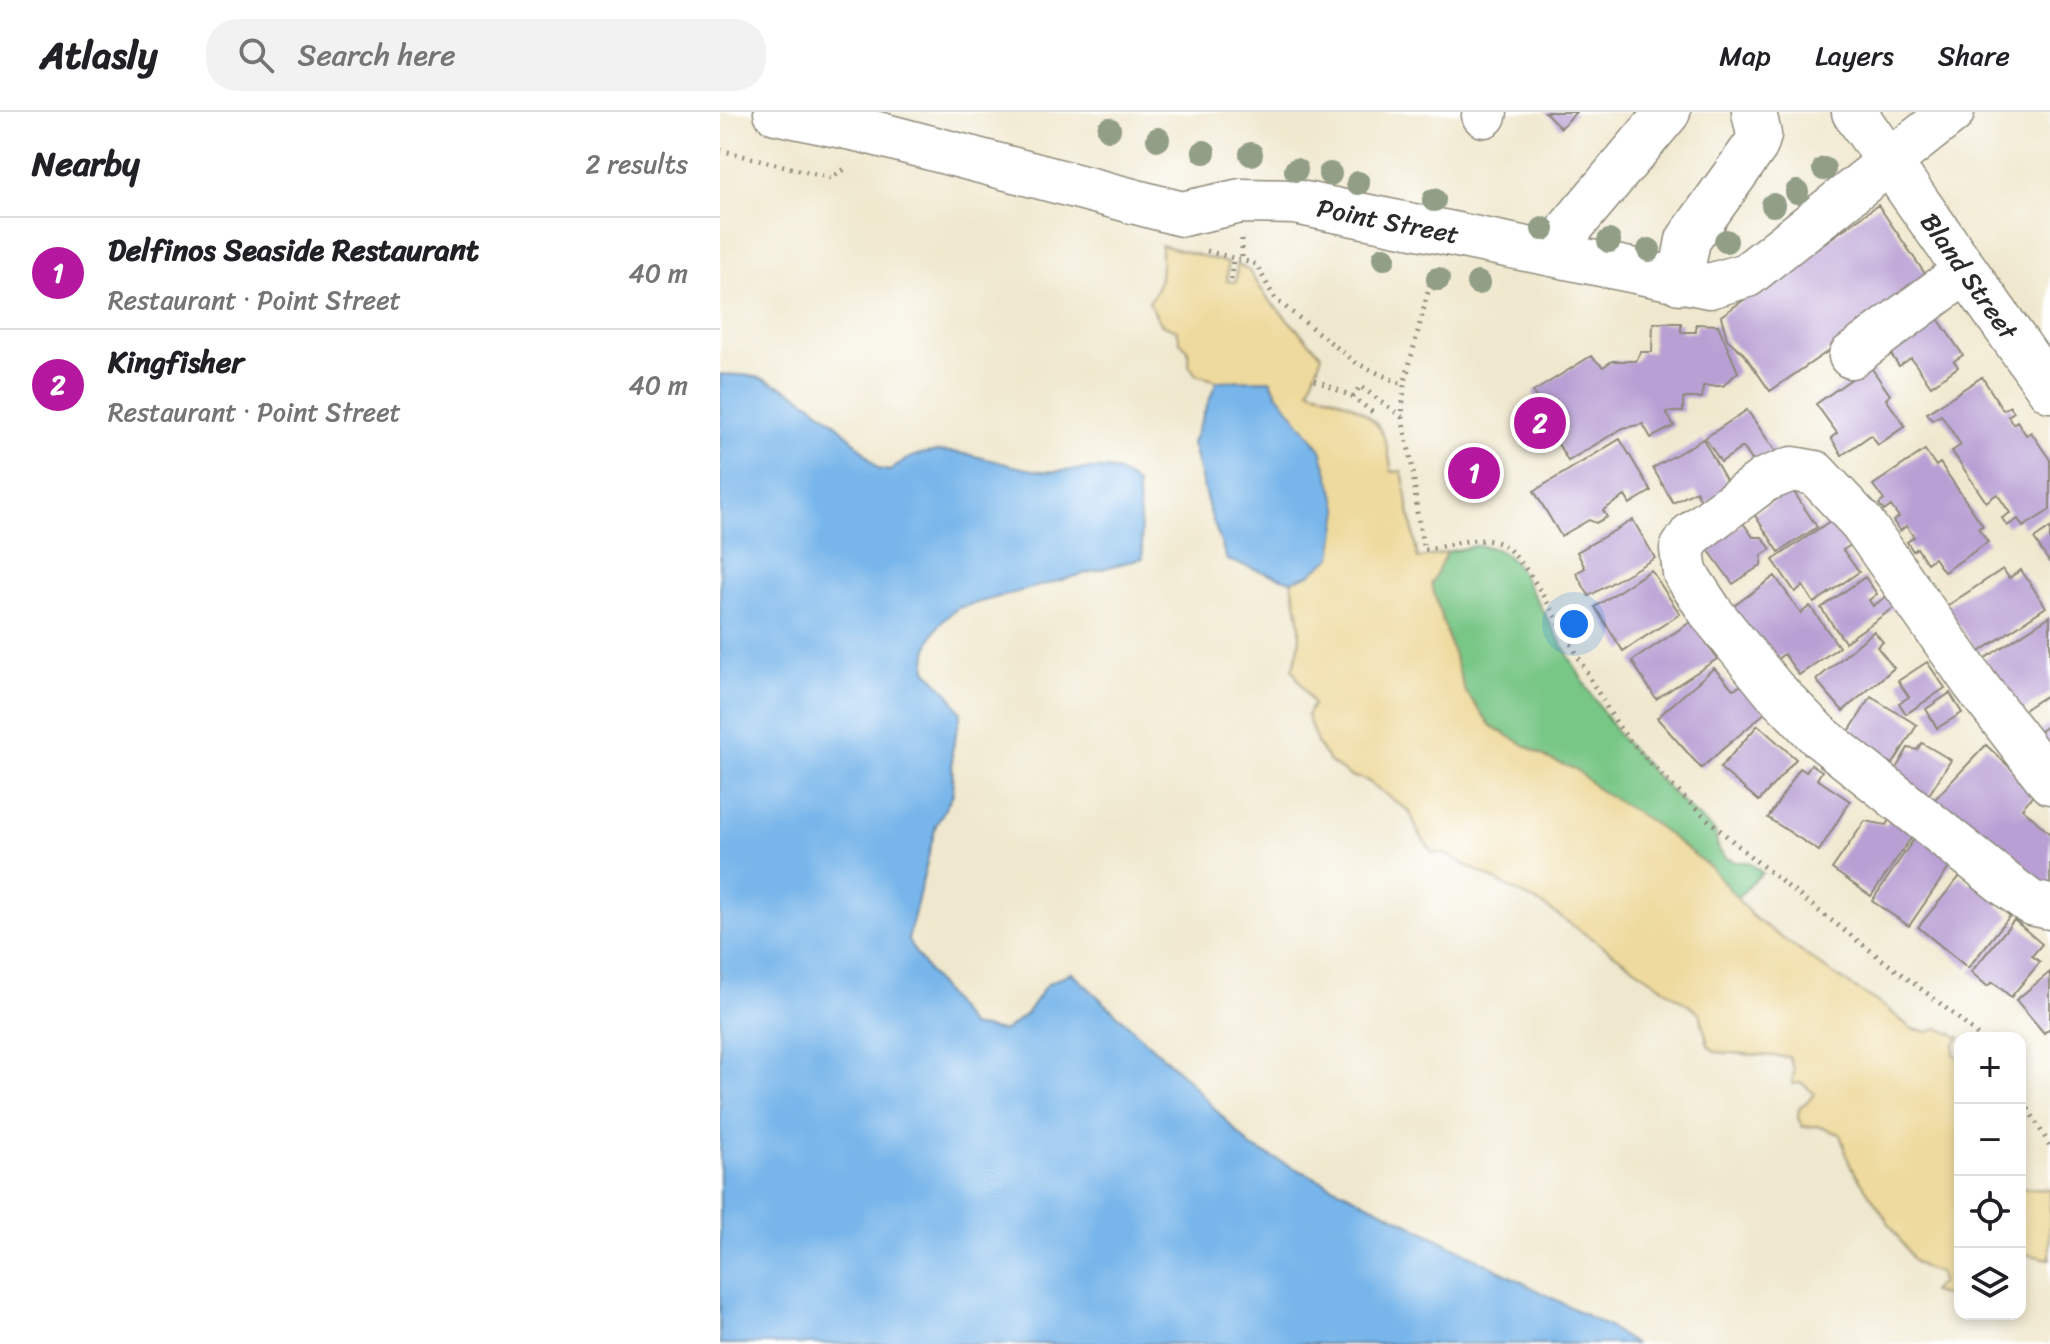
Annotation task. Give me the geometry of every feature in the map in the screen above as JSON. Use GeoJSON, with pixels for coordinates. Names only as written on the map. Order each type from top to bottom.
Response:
{"type":"FeatureCollection","features":[{"type":"Feature","properties":{"kind":"street","name":"Point Street"},"geometry":{"type":"LineString","coordinates":[[776,112],[866,131],[1182,214],[1241,201],[1295,202],[1709,286],[1747,275],[1952,112]]}},
{"type":"Feature","properties":{"kind":"street"},"geometry":{"type":"LineString","coordinates":[[1559,254],[1571,227],[1668,112]]}},
{"type":"Feature","properties":{"kind":"street"},"geometry":{"type":"LineString","coordinates":[[1680,282],[1688,240],[1756,145],[1759,135],[1754,112]]}},
{"type":"Feature","properties":{"kind":"street","name":"Bland Street"},"geometry":{"type":"LineString","coordinates":[[1854,112],[2050,390]]}},
{"type":"Feature","properties":{"kind":"street"},"geometry":{"type":"LineString","coordinates":[[1851,356],[1966,271]]}},
{"type":"Feature","properties":{"kind":"street"},"geometry":{"type":"LineString","coordinates":[[2050,782],[1975,684],[1862,523],[1815,473],[1792,469],[1764,480],[1692,534],[1682,549],[1685,573],[1712,614],[1773,689],[1818,735],[2031,903],[2050,907]]}},
{"type":"Feature","properties":{"kind":"path"},"geometry":{"type":"LineString","coordinates":[[720,150],[831,178],[852,164]]}},
{"type":"Feature","properties":{"kind":"path"},"geometry":{"type":"LineString","coordinates":[[1194,247],[1256,264],[1275,299],[1358,364],[1404,385]]}},
{"type":"Feature","properties":{"kind":"path"},"geometry":{"type":"LineString","coordinates":[[1231,280],[1233,258]]}},
{"type":"Feature","properties":{"kind":"path"},"geometry":{"type":"LineString","coordinates":[[1434,269],[1404,385],[1402,417],[1424,550],[1480,540],[1500,543],[1512,551],[1624,734],[1682,796],[1736,847],[1972,1032]]}},
{"type":"Feature","properties":{"kind":"path"},"geometry":{"type":"LineString","coordinates":[[1315,380],[1353,397],[1372,412]]}},
{"type":"Feature","properties":{"kind":"path"},"geometry":{"type":"LineString","coordinates":[[1353,397],[1360,386],[1402,417]]}},
{"type":"Feature","properties":{"kind":"path"},"geometry":{"type":"LineString","coordinates":[[2025,1104],[2050,1146]]}},
{"type":"Feature","properties":{"kind":"green space"},"geometry":{"type":"Polygon","coordinates":[[[1475,546],[1498,550],[1517,566],[1587,688],[1619,736],[1674,795],[1715,832],[1718,849],[1726,858],[1749,862],[1762,873],[1737,898],[1711,868],[1653,823],[1596,788],[1577,770],[1551,760],[1491,726],[1465,691],[1431,584],[1447,552],[1475,546]]]}},
{"type":"Feature","properties":{"kind":"sand"},"geometry":{"type":"Polygon","coordinates":[[[1161,245],[1228,263],[1227,281],[1236,282],[1237,264],[1249,271],[1268,299],[1322,355],[1309,390],[1358,409],[1380,429],[1387,445],[1392,472],[1402,471],[1418,559],[1447,552],[1431,584],[1465,691],[1491,726],[1551,760],[1577,770],[1596,788],[1653,823],[1711,868],[1753,917],[1885,1007],[1912,1029],[1929,1032],[1938,1028],[1954,1035],[1954,1298],[1931,1292],[1941,1282],[1939,1272],[1926,1269],[1914,1261],[1850,1165],[1840,1134],[1817,1126],[1803,1127],[1798,1118],[1799,1109],[1815,1094],[1802,1083],[1792,1084],[1794,1070],[1789,1057],[1715,1052],[1708,1045],[1700,1013],[1543,905],[1443,853],[1433,853],[1418,832],[1410,812],[1366,780],[1350,776],[1330,762],[1318,745],[1307,716],[1313,704],[1292,669],[1300,636],[1299,615],[1291,581],[1310,574],[1277,393],[1270,380],[1217,381],[1196,375],[1189,365],[1188,350],[1180,342],[1177,330],[1161,324],[1149,302],[1159,282],[1161,245]]]}},
{"type":"Feature","properties":{"kind":"sand"},"geometry":{"type":"Polygon","coordinates":[[[2026,1188],[2050,1190],[2050,1259],[2026,1254],[2026,1188]]]}},
{"type":"Feature","properties":{"kind":"water"},"geometry":{"type":"Polygon","coordinates":[[[720,374],[758,377],[796,394],[841,428],[878,469],[890,471],[907,459],[945,451],[1042,471],[1109,469],[1137,484],[1143,558],[958,608],[943,620],[933,634],[927,651],[926,670],[949,694],[961,713],[952,751],[953,794],[936,825],[908,940],[970,1026],[1004,1031],[1026,1014],[1046,985],[1071,972],[1183,1075],[1251,1147],[1378,1208],[1609,1327],[1634,1344],[720,1344],[720,374]]]}},
{"type":"Feature","properties":{"kind":"water"},"geometry":{"type":"Polygon","coordinates":[[[1270,380],[1321,450],[1339,510],[1332,557],[1310,574],[1291,581],[1227,560],[1209,509],[1192,443],[1217,381],[1270,380]]]}},
{"type":"Feature","properties":{"kind":"building"},"geometry":{"type":"Polygon","coordinates":[[[1545,112],[1576,112],[1561,128],[1545,112]]]}},
{"type":"Feature","properties":{"kind":"building"},"geometry":{"type":"Polygon","coordinates":[[[1878,205],[1930,281],[1770,391],[1744,354],[1727,339],[1721,316],[1878,205]]]}},
{"type":"Feature","properties":{"kind":"building"},"geometry":{"type":"Polygon","coordinates":[[[1932,310],[1963,355],[1954,361],[1958,367],[1931,386],[1911,358],[1899,366],[1884,344],[1932,310]]]}},
{"type":"Feature","properties":{"kind":"building"},"geometry":{"type":"Polygon","coordinates":[[[1653,323],[1681,323],[1681,332],[1696,332],[1696,324],[1718,325],[1738,372],[1723,386],[1703,386],[1702,398],[1683,398],[1683,412],[1666,412],[1674,426],[1651,438],[1643,424],[1623,428],[1568,461],[1557,442],[1550,446],[1529,410],[1539,403],[1533,392],[1591,356],[1603,367],[1612,361],[1636,361],[1641,352],[1652,352],[1653,323]]]}},
{"type":"Feature","properties":{"kind":"building"},"geometry":{"type":"Polygon","coordinates":[[[1870,366],[1890,395],[1886,399],[1905,426],[1878,445],[1871,435],[1842,455],[1831,438],[1837,433],[1816,404],[1870,366]]]}},
{"type":"Feature","properties":{"kind":"building"},"geometry":{"type":"Polygon","coordinates":[[[1982,377],[2003,410],[2010,406],[2014,412],[2008,416],[2013,424],[2017,421],[2026,435],[2031,432],[2050,460],[2050,510],[2023,527],[2018,519],[2007,526],[2002,518],[2010,513],[1997,494],[1986,502],[1952,451],[1961,445],[1941,415],[1932,420],[1927,413],[1982,377]]]}},
{"type":"Feature","properties":{"kind":"building"},"geometry":{"type":"Polygon","coordinates":[[[1747,410],[1776,452],[1756,466],[1743,447],[1721,462],[1705,438],[1747,410]]]}},
{"type":"Feature","properties":{"kind":"building"},"geometry":{"type":"Polygon","coordinates":[[[1620,439],[1651,491],[1630,504],[1625,496],[1603,510],[1607,517],[1596,523],[1589,520],[1561,536],[1534,491],[1620,439]]]}},
{"type":"Feature","properties":{"kind":"building"},"geometry":{"type":"Polygon","coordinates":[[[1703,439],[1731,489],[1704,505],[1696,491],[1673,503],[1653,468],[1703,439]]]}},
{"type":"Feature","properties":{"kind":"building"},"geometry":{"type":"Polygon","coordinates":[[[1925,450],[1936,466],[1940,463],[1983,526],[1978,528],[1988,542],[1944,572],[1934,558],[1927,563],[1917,548],[1913,551],[1907,542],[1914,537],[1906,526],[1900,531],[1893,521],[1899,517],[1891,506],[1884,511],[1879,504],[1884,500],[1873,485],[1925,450]]]}},
{"type":"Feature","properties":{"kind":"building"},"geometry":{"type":"Polygon","coordinates":[[[1792,489],[1817,527],[1779,552],[1754,514],[1792,489]]]}},
{"type":"Feature","properties":{"kind":"building"},"geometry":{"type":"Polygon","coordinates":[[[1833,519],[1851,545],[1843,550],[1859,572],[1814,603],[1803,586],[1795,592],[1773,560],[1833,519]]]}},
{"type":"Feature","properties":{"kind":"building"},"geometry":{"type":"Polygon","coordinates":[[[1633,520],[1655,558],[1589,596],[1576,573],[1585,568],[1577,552],[1633,520]]]}},
{"type":"Feature","properties":{"kind":"building"},"geometry":{"type":"Polygon","coordinates":[[[1743,523],[1753,537],[1762,537],[1771,549],[1762,555],[1761,565],[1733,584],[1707,548],[1743,523]]]}},
{"type":"Feature","properties":{"kind":"building"},"geometry":{"type":"Polygon","coordinates":[[[2050,528],[2050,563],[2034,539],[2050,528]]]}},
{"type":"Feature","properties":{"kind":"building"},"geometry":{"type":"Polygon","coordinates":[[[2003,569],[2009,578],[2021,570],[2046,607],[1978,653],[1947,606],[2003,569]]]}},
{"type":"Feature","properties":{"kind":"building"},"geometry":{"type":"Polygon","coordinates":[[[1651,570],[1680,614],[1623,651],[1595,607],[1651,570]]]}},
{"type":"Feature","properties":{"kind":"building"},"geometry":{"type":"Polygon","coordinates":[[[1775,576],[1801,613],[1810,606],[1839,647],[1799,675],[1784,654],[1771,664],[1731,608],[1775,576]]]}},
{"type":"Feature","properties":{"kind":"building"},"geometry":{"type":"Polygon","coordinates":[[[1865,577],[1877,594],[1869,600],[1873,606],[1887,596],[1895,607],[1845,642],[1821,608],[1865,577]]]}},
{"type":"Feature","properties":{"kind":"building"},"geometry":{"type":"Polygon","coordinates":[[[2050,616],[2050,693],[2019,713],[1984,659],[2050,616]]]}},
{"type":"Feature","properties":{"kind":"building"},"geometry":{"type":"Polygon","coordinates":[[[1692,621],[1717,659],[1656,699],[1632,661],[1692,621]]]}},
{"type":"Feature","properties":{"kind":"building"},"geometry":{"type":"Polygon","coordinates":[[[1874,631],[1883,642],[1877,647],[1894,668],[1843,711],[1816,680],[1874,631]]]}},
{"type":"Feature","properties":{"kind":"building"},"geometry":{"type":"Polygon","coordinates":[[[1927,662],[1945,688],[1906,714],[1899,703],[1909,697],[1898,681],[1927,662]]]}},
{"type":"Feature","properties":{"kind":"building"},"geometry":{"type":"Polygon","coordinates":[[[1714,668],[1733,689],[1743,685],[1766,712],[1701,768],[1657,718],[1714,668]]]}},
{"type":"Feature","properties":{"kind":"building"},"geometry":{"type":"Polygon","coordinates":[[[1950,693],[1962,713],[1937,728],[1926,709],[1950,693]]]}},
{"type":"Feature","properties":{"kind":"building"},"geometry":{"type":"Polygon","coordinates":[[[1871,697],[1917,725],[1893,764],[1846,736],[1871,697]]]}},
{"type":"Feature","properties":{"kind":"building"},"geometry":{"type":"Polygon","coordinates":[[[2050,724],[2050,749],[2039,732],[2050,724]]]}},
{"type":"Feature","properties":{"kind":"building"},"geometry":{"type":"Polygon","coordinates":[[[1758,725],[1796,759],[1759,801],[1720,768],[1758,725]]]}},
{"type":"Feature","properties":{"kind":"building"},"geometry":{"type":"Polygon","coordinates":[[[1922,743],[1951,760],[1925,801],[1894,772],[1908,748],[1917,750],[1922,743]]]}},
{"type":"Feature","properties":{"kind":"building"},"geometry":{"type":"Polygon","coordinates":[[[1986,745],[2036,792],[2022,808],[2050,834],[2050,890],[1932,802],[1986,745]]]}},
{"type":"Feature","properties":{"kind":"building"},"geometry":{"type":"Polygon","coordinates":[[[1811,764],[1822,771],[1817,779],[1850,801],[1819,851],[1768,818],[1800,768],[1806,772],[1811,764]]]}},
{"type":"Feature","properties":{"kind":"building"},"geometry":{"type":"Polygon","coordinates":[[[1894,812],[1918,828],[1871,896],[1832,869],[1865,821],[1886,825],[1894,812]]]}},
{"type":"Feature","properties":{"kind":"building"},"geometry":{"type":"Polygon","coordinates":[[[1918,833],[1955,859],[1909,926],[1872,901],[1918,833]]]}},
{"type":"Feature","properties":{"kind":"building"},"geometry":{"type":"Polygon","coordinates":[[[1960,876],[1971,884],[1977,876],[2004,898],[1997,905],[2010,916],[1968,968],[1918,927],[1960,876]]]}},
{"type":"Feature","properties":{"kind":"building"},"geometry":{"type":"Polygon","coordinates":[[[2014,920],[2042,944],[2032,956],[2040,962],[2011,997],[1993,982],[1987,986],[1971,972],[2014,920]]]}},
{"type":"Feature","properties":{"kind":"building"},"geometry":{"type":"Polygon","coordinates":[[[2050,972],[2050,1028],[2044,1033],[2016,1000],[2050,972]]]}},
{"type":"Feature","properties":{"kind":"place","name":"Kingfisher"},"geometry":{"type":"Point","coordinates":[1540,423]}},
{"type":"Feature","properties":{"kind":"place","name":"Delfinos Seaside Restaurant"},"geometry":{"type":"Point","coordinates":[1474,473]}}]}
